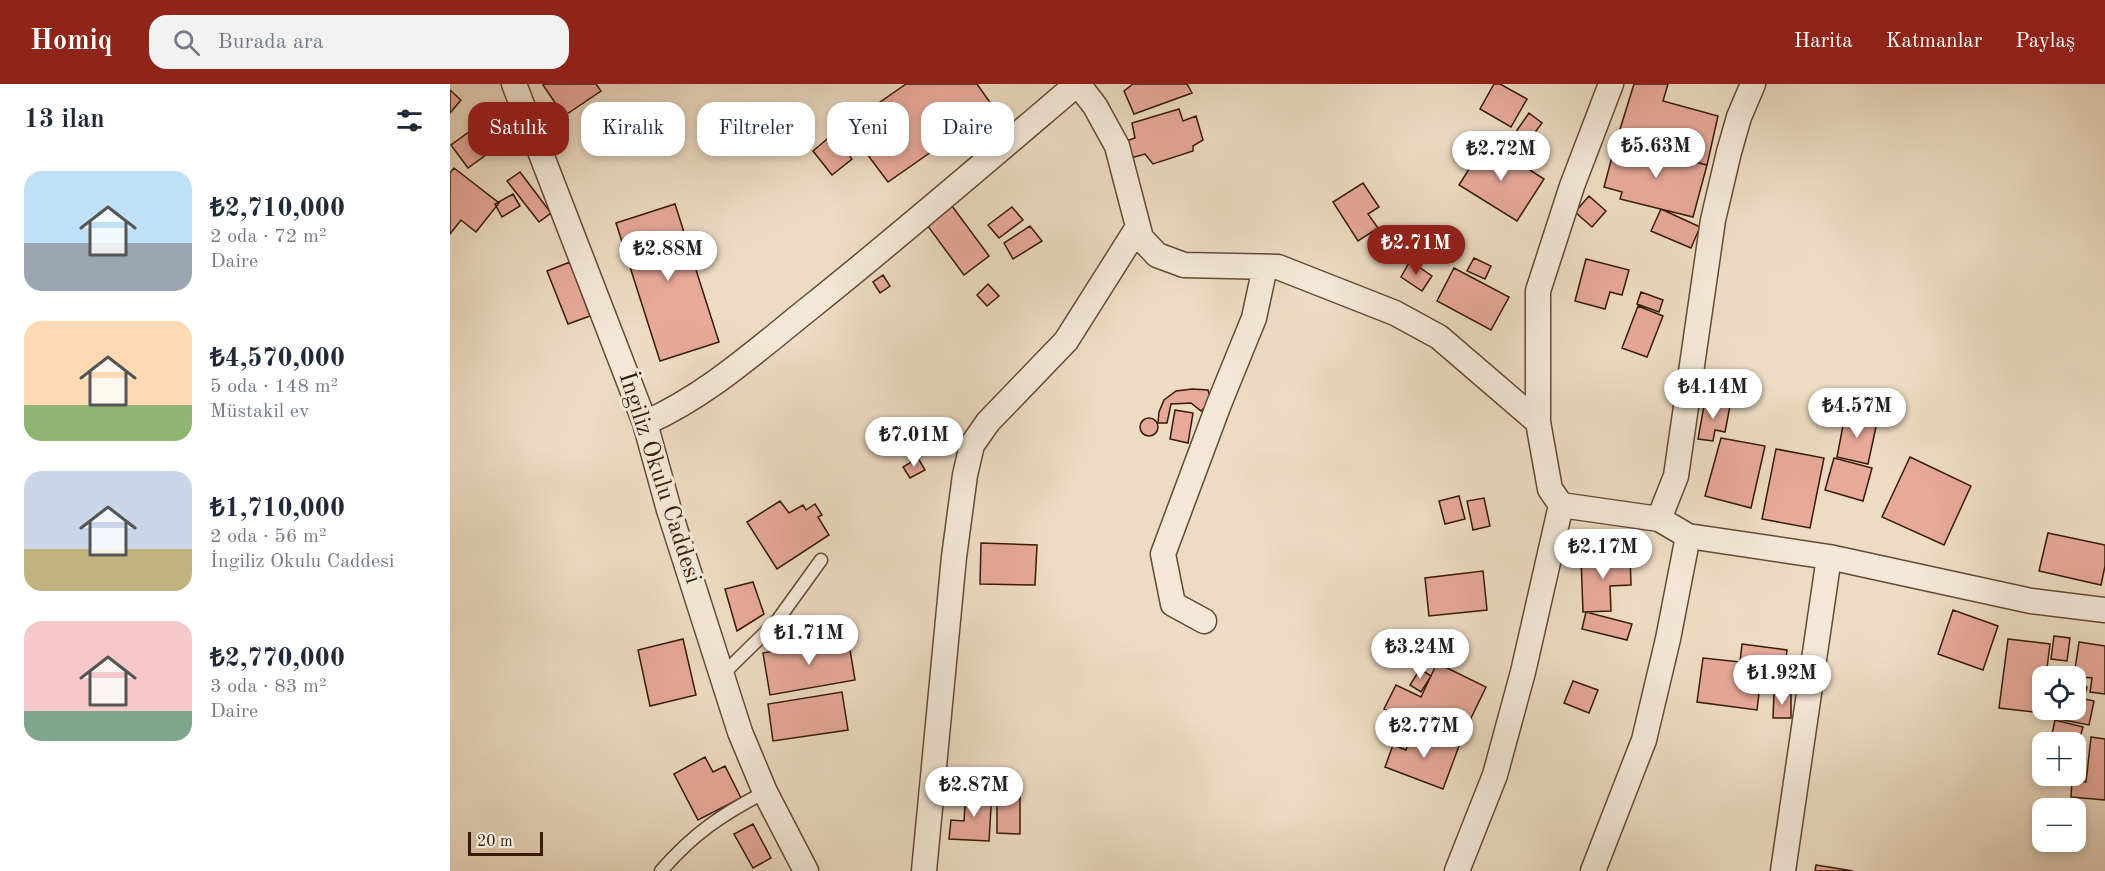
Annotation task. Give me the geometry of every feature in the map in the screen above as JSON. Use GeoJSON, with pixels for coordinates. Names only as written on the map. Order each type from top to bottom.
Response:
{"type":"FeatureCollection","features":[{"type":"Feature","properties":{"kind":"street","name":"İngiliz Okulu Caddesi"},"geometry":{"type":"LineString","coordinates":[[514,84],[645,423],[669,510],[740,732],[765,792],[806,871]]}},
{"type":"Feature","properties":{"kind":"street"},"geometry":{"type":"LineString","coordinates":[[645,423],[673,411],[716,383],[894,239],[1078,84],[1095,106],[1117,146],[1141,238],[1157,255],[1184,266],[1278,267],[1395,313],[1439,337],[1538,422]]}},
{"type":"Feature","properties":{"kind":"street"},"geometry":{"type":"LineString","coordinates":[[1457,871],[1495,775],[1524,672],[1561,505],[1550,489],[1538,422],[1538,291],[1572,186],[1611,84]]}},
{"type":"Feature","properties":{"kind":"street"},"geometry":{"type":"LineString","coordinates":[[1659,519],[1676,476],[1713,220],[1736,126],[1753,84]]}},
{"type":"Feature","properties":{"kind":"street"},"geometry":{"type":"LineString","coordinates":[[924,871],[954,557],[965,475],[972,446],[988,422],[1066,341],[1138,227]]}},
{"type":"Feature","properties":{"kind":"street"},"geometry":{"type":"LineString","coordinates":[[1204,621],[1173,604],[1163,554],[1254,318],[1265,267]]}},
{"type":"Feature","properties":{"kind":"street"},"geometry":{"type":"LineString","coordinates":[[1561,505],[1659,519],[1688,536],[1829,557],[2031,602],[2105,610]]}},
{"type":"Feature","properties":{"kind":"street"},"geometry":{"type":"LineString","coordinates":[[1593,871],[1644,740],[1668,639],[1688,536]]}},
{"type":"Feature","properties":{"kind":"street"},"geometry":{"type":"LineString","coordinates":[[1783,871],[1829,557]]}},
{"type":"Feature","properties":{"kind":"lane"},"geometry":{"type":"LineString","coordinates":[[723,675],[777,621],[820,560]]}},
{"type":"Feature","properties":{"kind":"lane"},"geometry":{"type":"LineString","coordinates":[[661,871],[699,831],[765,792]]}},
{"type":"Feature","properties":{"kind":"building"},"geometry":{"type":"Polygon","coordinates":[[[596,84],[601,91],[581,102],[581,105],[569,113],[569,102],[555,102],[543,85],[596,84]]]}},
{"type":"Feature","properties":{"kind":"building"},"geometry":{"type":"Polygon","coordinates":[[[906,84],[977,84],[990,102],[921,102],[921,156],[925,156],[888,182],[868,156],[909,156],[909,102],[880,102],[906,84]]]}},
{"type":"Feature","properties":{"kind":"building"},"geometry":{"type":"Polygon","coordinates":[[[1133,84],[1187,84],[1192,93],[1134,114],[1124,91],[1133,84]]]}},
{"type":"Feature","properties":{"kind":"building"},"geometry":{"type":"Polygon","coordinates":[[[1494,84],[1500,84],[1527,99],[1511,127],[1480,109],[1494,84]]]}},
{"type":"Feature","properties":{"kind":"building"},"geometry":{"type":"Polygon","coordinates":[[[1634,84],[1668,84],[1663,101],[1718,116],[1707,165],[1616,142],[1634,84]]]}},
{"type":"Feature","properties":{"kind":"building"},"geometry":{"type":"Polygon","coordinates":[[[450,90],[461,100],[450,113],[450,90]]]}},
{"type":"Feature","properties":{"kind":"building"},"geometry":{"type":"Polygon","coordinates":[[[1179,109],[1183,121],[1196,116],[1203,140],[1193,146],[1193,151],[1153,164],[1145,154],[1131,158],[1126,141],[1135,138],[1132,123],[1179,109]]]}},
{"type":"Feature","properties":{"kind":"building"},"geometry":{"type":"Polygon","coordinates":[[[1529,113],[1542,123],[1528,142],[1515,133],[1529,113]]]}},
{"type":"Feature","properties":{"kind":"building"},"geometry":{"type":"Polygon","coordinates":[[[468,133],[468,156],[484,156],[468,168],[451,145],[468,133]]]}},
{"type":"Feature","properties":{"kind":"building"},"geometry":{"type":"Polygon","coordinates":[[[827,139],[827,156],[850,156],[852,159],[832,175],[815,154],[815,149],[827,139]]]}},
{"type":"Feature","properties":{"kind":"building"},"geometry":{"type":"Polygon","coordinates":[[[1486,142],[1544,179],[1517,221],[1459,185],[1486,142]]]}},
{"type":"Feature","properties":{"kind":"building"},"geometry":{"type":"Polygon","coordinates":[[[1616,142],[1707,165],[1693,217],[1620,199],[1622,192],[1604,187],[1616,142]]]}},
{"type":"Feature","properties":{"kind":"building"},"geometry":{"type":"Polygon","coordinates":[[[454,168],[499,203],[476,232],[461,220],[450,234],[450,173],[454,168]]]}},
{"type":"Feature","properties":{"kind":"building"},"geometry":{"type":"Polygon","coordinates":[[[520,172],[551,213],[539,222],[507,181],[520,172]]]}},
{"type":"Feature","properties":{"kind":"building"},"geometry":{"type":"Polygon","coordinates":[[[1363,183],[1379,207],[1368,214],[1378,228],[1358,241],[1333,202],[1363,183]]]}},
{"type":"Feature","properties":{"kind":"building"},"geometry":{"type":"Polygon","coordinates":[[[513,194],[520,206],[502,217],[495,204],[513,194]]]}},
{"type":"Feature","properties":{"kind":"building"},"geometry":{"type":"Polygon","coordinates":[[[1589,196],[1606,211],[1592,227],[1575,212],[1589,196]]]}},
{"type":"Feature","properties":{"kind":"building"},"geometry":{"type":"Polygon","coordinates":[[[675,204],[719,342],[660,361],[616,223],[675,204]]]}},
{"type":"Feature","properties":{"kind":"building"},"geometry":{"type":"Polygon","coordinates":[[[952,206],[989,256],[964,275],[927,225],[952,206]]]}},
{"type":"Feature","properties":{"kind":"building"},"geometry":{"type":"Polygon","coordinates":[[[1012,207],[1023,220],[999,238],[988,225],[1012,207]]]}},
{"type":"Feature","properties":{"kind":"building"},"geometry":{"type":"Polygon","coordinates":[[[1661,209],[1700,227],[1691,248],[1651,231],[1661,209]]]}},
{"type":"Feature","properties":{"kind":"building"},"geometry":{"type":"Polygon","coordinates":[[[1030,226],[1042,241],[1013,259],[1004,243],[1030,226]]]}},
{"type":"Feature","properties":{"kind":"building"},"geometry":{"type":"Polygon","coordinates":[[[1474,258],[1491,266],[1485,279],[1467,271],[1474,258]]]}},
{"type":"Feature","properties":{"kind":"building"},"geometry":{"type":"Polygon","coordinates":[[[1586,259],[1629,270],[1622,295],[1610,292],[1605,309],[1575,301],[1586,259]]]}},
{"type":"Feature","properties":{"kind":"building"},"geometry":{"type":"Polygon","coordinates":[[[1410,261],[1432,276],[1422,291],[1401,277],[1410,261]]]}},
{"type":"Feature","properties":{"kind":"building"},"geometry":{"type":"Polygon","coordinates":[[[570,262],[590,316],[568,324],[547,271],[570,262]]]}},
{"type":"Feature","properties":{"kind":"building"},"geometry":{"type":"Polygon","coordinates":[[[1454,268],[1509,297],[1491,330],[1437,301],[1454,268]]]}},
{"type":"Feature","properties":{"kind":"building"},"geometry":{"type":"Polygon","coordinates":[[[883,275],[890,286],[880,293],[873,282],[883,275]]]}},
{"type":"Feature","properties":{"kind":"building"},"geometry":{"type":"Polygon","coordinates":[[[988,284],[999,296],[987,306],[977,295],[988,284]]]}},
{"type":"Feature","properties":{"kind":"building"},"geometry":{"type":"Polygon","coordinates":[[[1641,292],[1663,300],[1659,312],[1637,304],[1641,292]]]}},
{"type":"Feature","properties":{"kind":"building"},"geometry":{"type":"Polygon","coordinates":[[[1638,306],[1663,316],[1647,357],[1622,348],[1638,306]]]}},
{"type":"Feature","properties":{"kind":"building"},"geometry":{"type":"Polygon","coordinates":[[[1208,390],[1210,397],[1208,404],[1201,411],[1191,403],[1171,404],[1167,423],[1158,423],[1159,412],[1164,400],[1176,391],[1208,390]]]}},
{"type":"Feature","properties":{"kind":"building"},"geometry":{"type":"Polygon","coordinates":[[[1705,400],[1730,406],[1725,432],[1715,430],[1713,441],[1698,439],[1705,400]]]}},
{"type":"Feature","properties":{"kind":"building"},"geometry":{"type":"Polygon","coordinates":[[[1175,410],[1193,413],[1188,443],[1170,439],[1175,410]]]}},
{"type":"Feature","properties":{"kind":"building"},"geometry":{"type":"Polygon","coordinates":[[[1845,415],[1877,422],[1868,464],[1837,457],[1845,415]]]}},
{"type":"Feature","properties":{"kind":"building"},"geometry":{"type":"Polygon","coordinates":[[[1145,418],[1153,418],[1158,423],[1156,434],[1145,436],[1140,431],[1140,423],[1145,418]]]}},
{"type":"Feature","properties":{"kind":"building"},"geometry":{"type":"Polygon","coordinates":[[[1721,438],[1765,446],[1751,508],[1705,496],[1721,438]]]}},
{"type":"Feature","properties":{"kind":"building"},"geometry":{"type":"Polygon","coordinates":[[[1776,449],[1824,458],[1810,528],[1762,519],[1776,449]]]}},
{"type":"Feature","properties":{"kind":"building"},"geometry":{"type":"Polygon","coordinates":[[[1910,457],[1971,486],[1944,545],[1882,517],[1910,457]]]}},
{"type":"Feature","properties":{"kind":"building"},"geometry":{"type":"Polygon","coordinates":[[[918,458],[925,470],[910,478],[903,467],[918,458]]]}},
{"type":"Feature","properties":{"kind":"building"},"geometry":{"type":"Polygon","coordinates":[[[1834,458],[1872,468],[1863,501],[1825,490],[1834,458]]]}},
{"type":"Feature","properties":{"kind":"building"},"geometry":{"type":"Polygon","coordinates":[[[1459,496],[1465,519],[1445,524],[1439,501],[1459,496]]]}},
{"type":"Feature","properties":{"kind":"building"},"geometry":{"type":"Polygon","coordinates":[[[1484,498],[1490,526],[1473,530],[1467,501],[1484,498]]]}},
{"type":"Feature","properties":{"kind":"building"},"geometry":{"type":"Polygon","coordinates":[[[780,501],[789,513],[803,505],[806,510],[815,504],[822,515],[818,517],[829,535],[777,569],[747,522],[780,501]]]}},
{"type":"Feature","properties":{"kind":"building"},"geometry":{"type":"Polygon","coordinates":[[[2048,533],[2105,545],[2105,566],[2101,585],[2039,571],[2048,533]]]}},
{"type":"Feature","properties":{"kind":"building"},"geometry":{"type":"Polygon","coordinates":[[[981,543],[1037,545],[1035,585],[980,584],[981,543]]]}},
{"type":"Feature","properties":{"kind":"building"},"geometry":{"type":"Polygon","coordinates":[[[1630,555],[1631,585],[1610,586],[1611,611],[1583,612],[1581,558],[1630,555]]]}},
{"type":"Feature","properties":{"kind":"building"},"geometry":{"type":"Polygon","coordinates":[[[1483,571],[1487,610],[1429,616],[1425,578],[1483,571]]]}},
{"type":"Feature","properties":{"kind":"building"},"geometry":{"type":"Polygon","coordinates":[[[753,582],[764,614],[737,631],[725,589],[753,582]]]}},
{"type":"Feature","properties":{"kind":"building"},"geometry":{"type":"Polygon","coordinates":[[[1953,610],[1998,626],[1983,670],[1938,654],[1953,610]]]}},
{"type":"Feature","properties":{"kind":"building"},"geometry":{"type":"Polygon","coordinates":[[[1586,612],[1632,624],[1627,640],[1582,629],[1586,612]]]}},
{"type":"Feature","properties":{"kind":"building"},"geometry":{"type":"Polygon","coordinates":[[[2054,636],[2070,638],[2067,661],[2051,659],[2054,636]]]}},
{"type":"Feature","properties":{"kind":"building"},"geometry":{"type":"Polygon","coordinates":[[[848,638],[855,680],[770,695],[763,653],[848,638]]]}},
{"type":"Feature","properties":{"kind":"building"},"geometry":{"type":"Polygon","coordinates":[[[683,639],[696,695],[650,706],[638,650],[683,639]]]}},
{"type":"Feature","properties":{"kind":"building"},"geometry":{"type":"Polygon","coordinates":[[[2008,639],[2050,644],[2047,666],[2032,666],[2032,712],[1999,708],[2008,639]]]}},
{"type":"Feature","properties":{"kind":"building"},"geometry":{"type":"Polygon","coordinates":[[[2079,642],[2105,646],[2105,694],[2090,692],[2092,678],[2086,677],[2086,666],[2075,666],[2079,642]]]}},
{"type":"Feature","properties":{"kind":"building"},"geometry":{"type":"Polygon","coordinates":[[[1742,644],[1787,650],[1782,688],[1760,685],[1757,710],[1697,702],[1703,658],[1740,662],[1742,644]]]}},
{"type":"Feature","properties":{"kind":"building"},"geometry":{"type":"Polygon","coordinates":[[[1437,663],[1486,687],[1458,745],[1384,709],[1396,685],[1421,697],[1437,663]]]}},
{"type":"Feature","properties":{"kind":"building"},"geometry":{"type":"Polygon","coordinates":[[[1420,669],[1431,676],[1421,692],[1410,685],[1420,669]]]}},
{"type":"Feature","properties":{"kind":"building"},"geometry":{"type":"Polygon","coordinates":[[[1573,681],[1598,690],[1589,713],[1564,703],[1573,681]]]}},
{"type":"Feature","properties":{"kind":"building"},"geometry":{"type":"Polygon","coordinates":[[[842,692],[848,730],[773,741],[768,704],[842,692]]]}},
{"type":"Feature","properties":{"kind":"building"},"geometry":{"type":"Polygon","coordinates":[[[1774,693],[1791,693],[1791,718],[1773,718],[1774,693]]]}},
{"type":"Feature","properties":{"kind":"building"},"geometry":{"type":"Polygon","coordinates":[[[2086,699],[2094,701],[2089,725],[2063,720],[2086,720],[2086,699]]]}},
{"type":"Feature","properties":{"kind":"building"},"geometry":{"type":"Polygon","coordinates":[[[2055,720],[2083,727],[2082,732],[2052,732],[2055,720]]]}},
{"type":"Feature","properties":{"kind":"building"},"geometry":{"type":"Polygon","coordinates":[[[1413,730],[1459,746],[1443,789],[1385,767],[1393,745],[1406,750],[1413,730]]]}},
{"type":"Feature","properties":{"kind":"building"},"geometry":{"type":"Polygon","coordinates":[[[2091,737],[2105,739],[2105,800],[2071,797],[2072,786],[2086,786],[2091,737]]]}},
{"type":"Feature","properties":{"kind":"building"},"geometry":{"type":"Polygon","coordinates":[[[705,757],[713,772],[725,766],[741,798],[698,820],[674,774],[705,757]]]}},
{"type":"Feature","properties":{"kind":"building"},"geometry":{"type":"Polygon","coordinates":[[[966,789],[992,791],[989,841],[949,839],[951,820],[964,821],[966,789]]]}},
{"type":"Feature","properties":{"kind":"building"},"geometry":{"type":"Polygon","coordinates":[[[997,792],[1020,792],[1020,834],[997,833],[997,792]]]}},
{"type":"Feature","properties":{"kind":"building"},"geometry":{"type":"Polygon","coordinates":[[[753,824],[771,858],[753,868],[734,834],[753,824]]]}},
{"type":"Feature","properties":{"kind":"building"},"geometry":{"type":"Polygon","coordinates":[[[1816,865],[1853,871],[1815,871],[1816,865]]]}}]}
